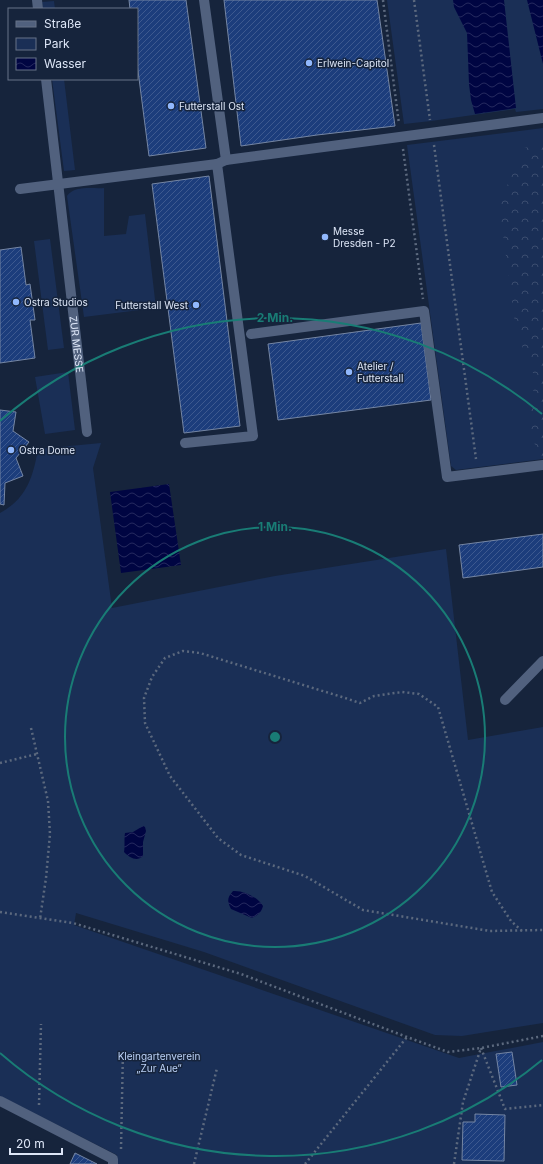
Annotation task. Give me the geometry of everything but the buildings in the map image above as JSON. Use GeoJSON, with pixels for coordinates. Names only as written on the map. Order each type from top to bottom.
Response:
{"type":"FeatureCollection","features":[{"type":"Feature","properties":{"kind":"lane"},"geometry":{"type":"LineString","coordinates":[[185,443],[253,436],[204,0]]}},
{"type":"Feature","properties":{"kind":"lane","name":"ZUR MESSE"},"geometry":{"type":"LineString","coordinates":[[46,80],[87,432]]}},
{"type":"Feature","properties":{"kind":"lane"},"geometry":{"type":"LineString","coordinates":[[20,189],[543,118]]}},
{"type":"Feature","properties":{"kind":"lane"},"geometry":{"type":"LineString","coordinates":[[251,334],[424,311],[447,477],[543,465]]}},
{"type":"Feature","properties":{"kind":"lane"},"geometry":{"type":"LineString","coordinates":[[504,700],[543,661]]}},
{"type":"Feature","properties":{"kind":"lane"},"geometry":{"type":"LineString","coordinates":[[0,1101],[113,1161]]}},
{"type":"Feature","properties":{"kind":"path"},"geometry":{"type":"LineString","coordinates":[[383,0],[424,311]]}},
{"type":"Feature","properties":{"kind":"path"},"geometry":{"type":"LineString","coordinates":[[414,0],[477,473]]}},
{"type":"Feature","properties":{"kind":"path"},"geometry":{"type":"LineString","coordinates":[[522,930],[511,921],[492,892],[438,707],[419,694],[402,692],[374,696],[360,703],[200,654],[183,651],[165,658],[152,677],[144,698],[145,723],[170,776],[218,838],[241,855],[304,876],[363,910],[490,931],[543,930]]}},
{"type":"Feature","properties":{"kind":"path"},"geometry":{"type":"LineString","coordinates":[[31,728],[48,801],[50,834],[40,919]]}},
{"type":"Feature","properties":{"kind":"path"},"geometry":{"type":"LineString","coordinates":[[0,763],[37,754]]}},
{"type":"Feature","properties":{"kind":"path"},"geometry":{"type":"LineString","coordinates":[[0,912],[73,923],[242,974],[448,1052],[481,1048],[543,1036]]}},
{"type":"Feature","properties":{"kind":"path"},"geometry":{"type":"LineString","coordinates":[[38,1121],[41,1024]]}},
{"type":"Feature","properties":{"kind":"path"},"geometry":{"type":"LineString","coordinates":[[305,1164],[407,1037]]}},
{"type":"Feature","properties":{"kind":"path"},"geometry":{"type":"LineString","coordinates":[[481,1048],[506,1109],[543,1105]]}},
{"type":"Feature","properties":{"kind":"path"},"geometry":{"type":"LineString","coordinates":[[454,1164],[463,1102],[481,1048]]}},
{"type":"Feature","properties":{"kind":"path"},"geometry":{"type":"LineString","coordinates":[[113,1161],[120,1152],[123,1049]]}},
{"type":"Feature","properties":{"kind":"path"},"geometry":{"type":"LineString","coordinates":[[194,1164],[217,1068]]}},
{"type":"Feature","properties":{"kind":"green space"},"geometry":{"type":"Polygon","coordinates":[[[387,0],[543,0],[543,109],[516,112],[515,109],[404,124],[387,0]]]}},
{"type":"Feature","properties":{"kind":"green space"},"geometry":{"type":"Polygon","coordinates":[[[54,1],[55,8],[43,8],[42,2],[54,1]]]}},
{"type":"Feature","properties":{"kind":"green space"},"geometry":{"type":"Polygon","coordinates":[[[52,80],[64,80],[75,170],[64,171],[52,80]]]}},
{"type":"Feature","properties":{"kind":"green space"},"geometry":{"type":"Polygon","coordinates":[[[543,128],[543,459],[456,470],[451,466],[407,145],[543,128]]]}},
{"type":"Feature","properties":{"kind":"green space"},"geometry":{"type":"Polygon","coordinates":[[[543,144],[543,459],[528,432],[535,378],[516,331],[499,204],[524,148],[543,144]]]}},
{"type":"Feature","properties":{"kind":"green space"},"geometry":{"type":"Polygon","coordinates":[[[84,188],[104,188],[104,236],[126,234],[129,216],[145,214],[156,308],[84,317],[67,196],[74,190],[84,188]]]}},
{"type":"Feature","properties":{"kind":"green space"},"geometry":{"type":"Polygon","coordinates":[[[50,239],[64,348],[48,350],[34,241],[50,239]]]}},
{"type":"Feature","properties":{"kind":"green space"},"geometry":{"type":"Polygon","coordinates":[[[68,372],[75,430],[45,434],[35,377],[68,372]]]}},
{"type":"Feature","properties":{"kind":"green space","name":"Kleingartenverein „Zur Aue“"},"geometry":{"type":"Polygon","coordinates":[[[101,443],[93,468],[112,608],[275,576],[446,549],[468,740],[543,727],[543,1023],[462,1036],[435,1035],[204,952],[76,913],[74,925],[459,1058],[543,1042],[543,1164],[118,1164],[117,1155],[0,1096],[0,513],[16,501],[27,487],[34,469],[38,449],[101,443]]]}},
{"type":"Feature","properties":{"kind":"water"},"geometry":{"type":"Polygon","coordinates":[[[453,0],[504,0],[516,108],[475,114],[469,84],[467,33],[454,7],[453,0]]]}},
{"type":"Feature","properties":{"kind":"water"},"geometry":{"type":"Polygon","coordinates":[[[527,0],[543,0],[543,64],[527,0]]]}},
{"type":"Feature","properties":{"kind":"water"},"geometry":{"type":"Polygon","coordinates":[[[169,484],[181,565],[121,573],[110,492],[169,484]]]}},
{"type":"Feature","properties":{"kind":"water"},"geometry":{"type":"Polygon","coordinates":[[[143,826],[145,827],[146,831],[143,842],[143,856],[136,859],[124,852],[125,833],[133,832],[143,826]]]}},
{"type":"Feature","properties":{"kind":"water"},"geometry":{"type":"Polygon","coordinates":[[[233,891],[246,893],[258,900],[263,906],[258,915],[252,918],[231,909],[228,900],[233,891]]]}},
{"type":"Feature","properties":{"kind":"place","name":"Erlwein-Capitol"},"geometry":{"type":"Point","coordinates":[309,63]}},
{"type":"Feature","properties":{"kind":"place","name":"Futterstall Ost"},"geometry":{"type":"Point","coordinates":[171,106]}},
{"type":"Feature","properties":{"kind":"place","name":"Messe Dresden - P2"},"geometry":{"type":"Point","coordinates":[325,237]}},
{"type":"Feature","properties":{"kind":"place","name":"Ostra Studios"},"geometry":{"type":"Point","coordinates":[16,302]}},
{"type":"Feature","properties":{"kind":"place","name":"Futterstall West"},"geometry":{"type":"Point","coordinates":[196,305]}},
{"type":"Feature","properties":{"kind":"place","name":"Atelier / Futterstall"},"geometry":{"type":"Point","coordinates":[349,372]}},
{"type":"Feature","properties":{"kind":"place","name":"Ostra Dome"},"geometry":{"type":"Point","coordinates":[11,450]}}]}
